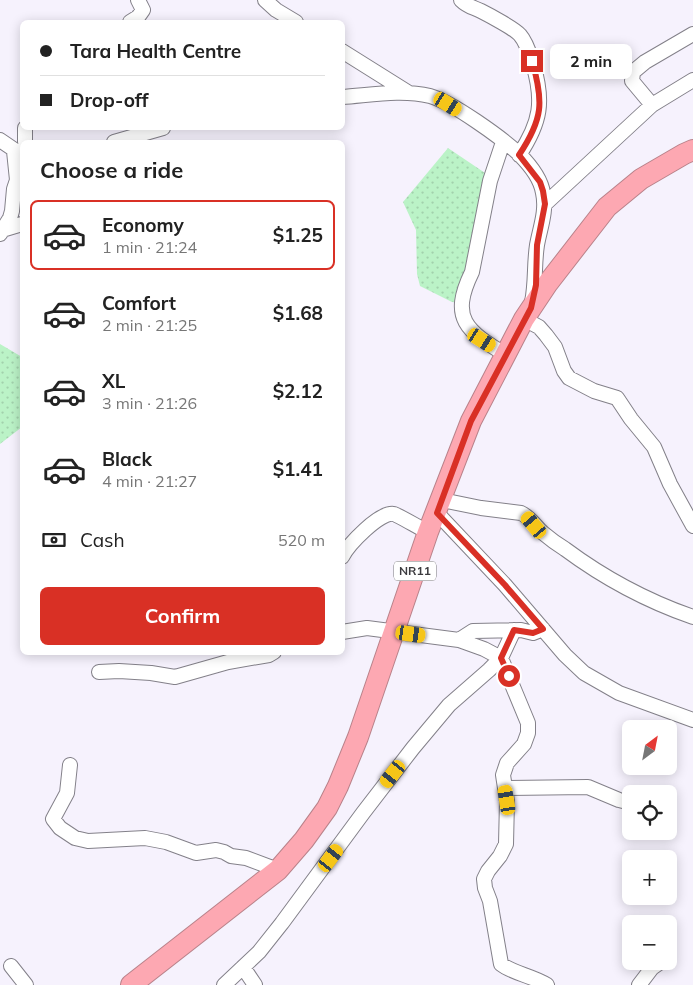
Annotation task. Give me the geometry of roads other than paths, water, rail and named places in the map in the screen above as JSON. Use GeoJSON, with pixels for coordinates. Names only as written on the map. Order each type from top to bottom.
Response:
{"type":"FeatureCollection","features":[{"type":"Feature","properties":{"kind":"highway","name":"NR11"},"geometry":{"type":"LineString","coordinates":[[131,985],[278,870],[304,840],[327,808],[358,736],[428,532],[440,506],[471,421],[528,314],[607,207],[641,179],[693,150]]}},
{"type":"Feature","properties":{"kind":"street"},"geometry":{"type":"LineString","coordinates":[[133,20],[143,10],[138,0]]}},
{"type":"Feature","properties":{"kind":"street"},"geometry":{"type":"LineString","coordinates":[[265,0],[276,10],[293,20]]}},
{"type":"Feature","properties":{"kind":"street"},"geometry":{"type":"LineString","coordinates":[[461,0],[467,6],[481,10],[520,35],[529,51],[539,85],[540,102],[535,128],[531,138],[519,155]]}},
{"type":"Feature","properties":{"kind":"street"},"geometry":{"type":"LineString","coordinates":[[652,105],[632,81],[632,72],[693,34]]}},
{"type":"Feature","properties":{"kind":"street"},"geometry":{"type":"LineString","coordinates":[[345,53],[410,93]]}},
{"type":"Feature","properties":{"kind":"street"},"geometry":{"type":"LineString","coordinates":[[545,204],[652,105],[693,80]]}},
{"type":"Feature","properties":{"kind":"street"},"geometry":{"type":"LineString","coordinates":[[345,97],[410,93],[431,96],[448,104],[483,126],[519,155],[540,182],[545,204],[537,245],[536,285],[528,314],[546,335],[564,371],[570,378],[594,391],[617,398],[654,447],[670,484],[693,526]]}},
{"type":"Feature","properties":{"kind":"street"},"geometry":{"type":"LineString","coordinates":[[121,140],[157,130]]}},
{"type":"Feature","properties":{"kind":"street"},"geometry":{"type":"LineString","coordinates":[[0,140],[20,150],[10,218],[1,232]]}},
{"type":"Feature","properties":{"kind":"street"},"geometry":{"type":"LineString","coordinates":[[503,142],[490,181],[476,254],[461,303],[465,323],[471,330],[482,340],[506,355]]}},
{"type":"Feature","properties":{"kind":"street"},"geometry":{"type":"LineString","coordinates":[[1,232],[20,225]]}},
{"type":"Feature","properties":{"kind":"street"},"geometry":{"type":"LineString","coordinates":[[440,506],[481,508],[521,513],[563,548],[625,587],[661,606],[693,617]]}},
{"type":"Feature","properties":{"kind":"street"},"geometry":{"type":"LineString","coordinates":[[440,506],[565,655],[584,673],[605,686],[693,720]]}},
{"type":"Feature","properties":{"kind":"street"},"geometry":{"type":"LineString","coordinates":[[345,553],[352,542],[384,515],[394,514],[428,532]]}},
{"type":"Feature","properties":{"kind":"street"},"geometry":{"type":"LineString","coordinates":[[345,632],[367,628],[459,640],[484,649],[501,658],[528,723],[528,733],[524,744],[507,762],[503,775],[507,800],[506,844],[484,879],[485,888],[490,901],[501,964],[547,985]]}},
{"type":"Feature","properties":{"kind":"street"},"geometry":{"type":"LineString","coordinates":[[459,640],[472,631],[514,630],[533,633],[543,629]]}},
{"type":"Feature","properties":{"kind":"street"},"geometry":{"type":"LineString","coordinates":[[224,985],[259,952],[413,748],[449,705],[501,658],[514,630]]}},
{"type":"Feature","properties":{"kind":"street"},"geometry":{"type":"LineString","coordinates":[[99,672],[151,673],[175,677],[228,662],[269,655]]}},
{"type":"Feature","properties":{"kind":"street"},"geometry":{"type":"LineString","coordinates":[[70,765],[67,794],[53,819],[60,828],[75,838],[88,841],[145,838],[166,842],[196,853],[216,850],[231,856],[246,858],[278,870]]}},
{"type":"Feature","properties":{"kind":"street"},"geometry":{"type":"LineString","coordinates":[[505,788],[588,787],[622,801]]}},
{"type":"Feature","properties":{"kind":"street"},"geometry":{"type":"LineString","coordinates":[[11,966],[26,985]]}},
{"type":"Feature","properties":{"kind":"street"},"geometry":{"type":"LineString","coordinates":[[243,967],[255,985]]}},
{"type":"Feature","properties":{"kind":"street"},"geometry":{"type":"LineString","coordinates":[[639,985],[650,970]]}}]}
